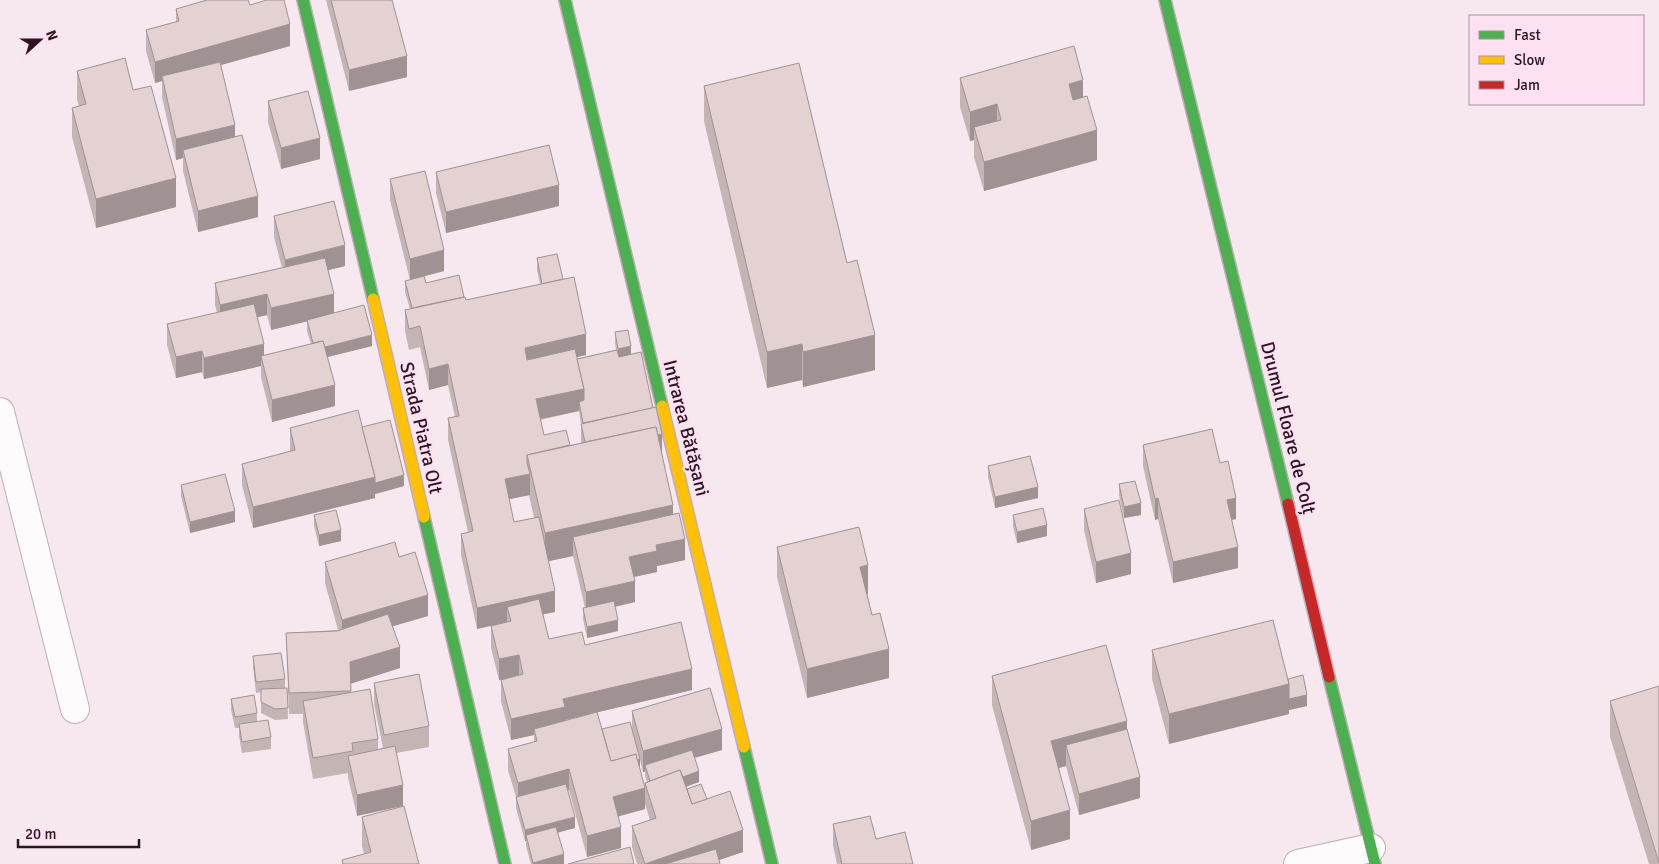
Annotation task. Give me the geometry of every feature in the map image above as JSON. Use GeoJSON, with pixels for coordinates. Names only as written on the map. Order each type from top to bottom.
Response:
{"type":"FeatureCollection","features":[{"type":"Feature","properties":{"kind":"street","name":"Strada Piatra Olt"},"geometry":{"type":"LineString","coordinates":[[303,0],[506,864]]}},
{"type":"Feature","properties":{"kind":"street","name":"Intrarea Bătășani"},"geometry":{"type":"LineString","coordinates":[[565,0],[772,864]]}},
{"type":"Feature","properties":{"kind":"street","name":"Drumul Floare de Colț"},"geometry":{"type":"LineString","coordinates":[[1165,0],[1373,856]]}},
{"type":"Feature","properties":{"kind":"street"},"geometry":{"type":"LineString","coordinates":[[0,412],[75,709]]}},
{"type":"Feature","properties":{"kind":"street"},"geometry":{"type":"LineString","coordinates":[[1298,864],[1373,856]]}},
{"type":"Feature","properties":{"kind":"building"},"geometry":{"type":"Polygon","coordinates":[[[207,0],[248,0],[250,5],[267,0],[284,0],[290,24],[155,62],[146,30],[179,21],[176,9],[207,0]]]}},
{"type":"Feature","properties":{"kind":"building"},"geometry":{"type":"Polygon","coordinates":[[[331,0],[392,0],[407,56],[349,70],[331,0]]]}},
{"type":"Feature","properties":{"kind":"building"},"geometry":{"type":"Polygon","coordinates":[[[1074,46],[1083,80],[1069,84],[1073,100],[1087,96],[1097,130],[984,162],[974,127],[1001,120],[997,104],[970,112],[960,78],[1074,46]]]}},
{"type":"Feature","properties":{"kind":"building"},"geometry":{"type":"Polygon","coordinates":[[[125,58],[133,90],[151,86],[176,178],[96,199],[72,108],[86,104],[77,71],[125,58]]]}},
{"type":"Feature","properties":{"kind":"building"},"geometry":{"type":"Polygon","coordinates":[[[220,62],[235,125],[176,139],[162,76],[220,62]]]}},
{"type":"Feature","properties":{"kind":"building"},"geometry":{"type":"Polygon","coordinates":[[[799,63],[847,263],[857,260],[875,335],[803,352],[802,344],[767,352],[704,86],[799,63]]]}},
{"type":"Feature","properties":{"kind":"building"},"geometry":{"type":"Polygon","coordinates":[[[308,91],[320,138],[281,148],[268,101],[308,91]]]}},
{"type":"Feature","properties":{"kind":"building"},"geometry":{"type":"Polygon","coordinates":[[[242,135],[258,196],[198,211],[183,150],[242,135]]]}},
{"type":"Feature","properties":{"kind":"building"},"geometry":{"type":"Polygon","coordinates":[[[549,145],[559,185],[446,212],[436,172],[549,145]]]}},
{"type":"Feature","properties":{"kind":"building"},"geometry":{"type":"Polygon","coordinates":[[[425,171],[444,250],[410,259],[390,179],[425,171]]]}},
{"type":"Feature","properties":{"kind":"building"},"geometry":{"type":"Polygon","coordinates":[[[334,201],[345,245],[285,260],[274,216],[334,201]]]}},
{"type":"Feature","properties":{"kind":"building"},"geometry":{"type":"Polygon","coordinates":[[[557,254],[563,279],[542,284],[537,258],[557,254]]]}},
{"type":"Feature","properties":{"kind":"building"},"geometry":{"type":"Polygon","coordinates":[[[325,258],[334,294],[271,308],[267,294],[220,305],[215,283],[325,258]]]}},
{"type":"Feature","properties":{"kind":"building"},"geometry":{"type":"Polygon","coordinates":[[[459,275],[464,297],[412,308],[405,281],[424,276],[426,283],[459,275]]]}},
{"type":"Feature","properties":{"kind":"building"},"geometry":{"type":"Polygon","coordinates":[[[574,277],[586,334],[525,348],[527,360],[575,349],[584,389],[536,399],[544,435],[566,430],[570,445],[527,455],[530,474],[505,479],[514,522],[539,517],[555,591],[477,608],[461,534],[473,531],[448,418],[459,416],[448,364],[429,369],[420,326],[409,329],[405,310],[465,297],[466,300],[574,277]]]}},
{"type":"Feature","properties":{"kind":"building"},"geometry":{"type":"Polygon","coordinates":[[[254,304],[264,344],[204,358],[202,351],[176,357],[167,324],[254,304]]]}},
{"type":"Feature","properties":{"kind":"building"},"geometry":{"type":"Polygon","coordinates":[[[364,305],[372,335],[325,347],[323,341],[313,343],[307,320],[364,305]]]}},
{"type":"Feature","properties":{"kind":"building"},"geometry":{"type":"Polygon","coordinates":[[[628,330],[631,346],[618,349],[615,332],[628,330]]]}},
{"type":"Feature","properties":{"kind":"building"},"geometry":{"type":"Polygon","coordinates":[[[323,341],[335,385],[272,400],[261,356],[323,341]]]}},
{"type":"Feature","properties":{"kind":"building"},"geometry":{"type":"Polygon","coordinates":[[[617,350],[619,357],[641,352],[653,408],[583,423],[579,402],[584,400],[584,389],[577,359],[617,350]]]}},
{"type":"Feature","properties":{"kind":"building"},"geometry":{"type":"Polygon","coordinates":[[[656,407],[662,434],[658,435],[656,427],[585,442],[581,424],[656,407]]]}},
{"type":"Feature","properties":{"kind":"building"},"geometry":{"type":"Polygon","coordinates":[[[358,410],[375,477],[253,507],[242,464],[295,450],[290,428],[358,410]]]}},
{"type":"Feature","properties":{"kind":"building"},"geometry":{"type":"Polygon","coordinates":[[[390,420],[404,475],[375,483],[362,427],[390,420]]]}},
{"type":"Feature","properties":{"kind":"building"},"geometry":{"type":"Polygon","coordinates":[[[656,427],[673,505],[545,533],[527,455],[656,427]]]}},
{"type":"Feature","properties":{"kind":"building"},"geometry":{"type":"Polygon","coordinates":[[[1212,429],[1220,463],[1228,461],[1236,498],[1227,500],[1238,547],[1173,562],[1158,498],[1155,499],[1143,445],[1212,429]]]}},
{"type":"Feature","properties":{"kind":"building"},"geometry":{"type":"Polygon","coordinates":[[[1030,456],[1038,487],[995,497],[988,466],[1030,456]]]}},
{"type":"Feature","properties":{"kind":"building"},"geometry":{"type":"Polygon","coordinates":[[[225,474],[235,511],[190,522],[181,485],[225,474]]]}},
{"type":"Feature","properties":{"kind":"building"},"geometry":{"type":"Polygon","coordinates":[[[1135,481],[1141,503],[1124,507],[1119,484],[1135,481]]]}},
{"type":"Feature","properties":{"kind":"building"},"geometry":{"type":"Polygon","coordinates":[[[1119,500],[1131,553],[1096,562],[1084,509],[1119,500]]]}},
{"type":"Feature","properties":{"kind":"building"},"geometry":{"type":"Polygon","coordinates":[[[1043,508],[1047,525],[1017,532],[1013,515],[1043,508]]]}},
{"type":"Feature","properties":{"kind":"building"},"geometry":{"type":"Polygon","coordinates":[[[336,510],[341,530],[319,535],[314,515],[336,510]]]}},
{"type":"Feature","properties":{"kind":"building"},"geometry":{"type":"Polygon","coordinates":[[[679,513],[685,539],[656,545],[657,551],[629,557],[635,581],[586,592],[573,537],[679,513]]]}},
{"type":"Feature","properties":{"kind":"building"},"geometry":{"type":"Polygon","coordinates":[[[859,527],[868,565],[860,567],[872,615],[880,613],[889,649],[807,669],[777,547],[859,527]]]}},
{"type":"Feature","properties":{"kind":"building"},"geometry":{"type":"Polygon","coordinates":[[[395,542],[399,557],[415,552],[428,595],[342,620],[325,562],[395,542]]]}},
{"type":"Feature","properties":{"kind":"building"},"geometry":{"type":"Polygon","coordinates":[[[539,599],[549,639],[582,632],[585,645],[681,622],[692,669],[563,699],[565,707],[511,719],[501,680],[523,674],[519,655],[499,659],[491,626],[511,621],[507,607],[539,599]]]}},
{"type":"Feature","properties":{"kind":"building"},"geometry":{"type":"Polygon","coordinates":[[[614,601],[618,620],[587,627],[583,608],[614,601]]]}},
{"type":"Feature","properties":{"kind":"building"},"geometry":{"type":"Polygon","coordinates":[[[388,614],[400,647],[350,662],[351,691],[289,693],[286,633],[337,631],[388,614]]]}},
{"type":"Feature","properties":{"kind":"building"},"geometry":{"type":"Polygon","coordinates":[[[1273,620],[1289,684],[1169,714],[1152,650],[1273,620]]]}},
{"type":"Feature","properties":{"kind":"building"},"geometry":{"type":"Polygon","coordinates":[[[1106,645],[1127,721],[1051,741],[1070,810],[1031,821],[992,676],[1106,645]]]}},
{"type":"Feature","properties":{"kind":"building"},"geometry":{"type":"Polygon","coordinates":[[[281,653],[285,679],[256,682],[253,656],[281,653]]]}},
{"type":"Feature","properties":{"kind":"building"},"geometry":{"type":"Polygon","coordinates":[[[419,674],[429,726],[384,735],[374,683],[419,674]]]}},
{"type":"Feature","properties":{"kind":"building"},"geometry":{"type":"Polygon","coordinates":[[[1303,675],[1307,695],[1289,699],[1288,679],[1303,675]]]}},
{"type":"Feature","properties":{"kind":"building"},"geometry":{"type":"Polygon","coordinates":[[[1659,686],[1659,863],[1610,701],[1659,686]]]}},
{"type":"Feature","properties":{"kind":"building"},"geometry":{"type":"Polygon","coordinates":[[[287,688],[288,708],[275,709],[261,702],[261,689],[287,688]]]}},
{"type":"Feature","properties":{"kind":"building"},"geometry":{"type":"Polygon","coordinates":[[[710,688],[722,729],[643,751],[632,711],[710,688]]]}},
{"type":"Feature","properties":{"kind":"building"},"geometry":{"type":"Polygon","coordinates":[[[370,689],[378,739],[352,743],[353,751],[313,758],[303,701],[370,689]]]}},
{"type":"Feature","properties":{"kind":"building"},"geometry":{"type":"Polygon","coordinates":[[[254,695],[257,713],[235,717],[231,699],[254,695]]]}},
{"type":"Feature","properties":{"kind":"building"},"geometry":{"type":"Polygon","coordinates":[[[597,712],[611,761],[636,754],[645,788],[613,797],[621,827],[587,836],[569,769],[518,783],[508,749],[537,741],[534,729],[597,712]]]}},
{"type":"Feature","properties":{"kind":"building"},"geometry":{"type":"Polygon","coordinates":[[[268,720],[271,737],[242,742],[239,724],[268,720]]]}},
{"type":"Feature","properties":{"kind":"building"},"geometry":{"type":"Polygon","coordinates":[[[630,722],[640,759],[637,760],[636,754],[611,761],[602,729],[630,722]]]}},
{"type":"Feature","properties":{"kind":"building"},"geometry":{"type":"Polygon","coordinates":[[[1127,729],[1140,777],[1079,794],[1066,745],[1127,729]]]}},
{"type":"Feature","properties":{"kind":"building"},"geometry":{"type":"Polygon","coordinates":[[[395,746],[403,785],[357,795],[348,756],[395,746]]]}},
{"type":"Feature","properties":{"kind":"building"},"geometry":{"type":"Polygon","coordinates":[[[692,750],[699,771],[683,777],[680,770],[650,781],[645,765],[692,750]]]}},
{"type":"Feature","properties":{"kind":"building"},"geometry":{"type":"Polygon","coordinates":[[[680,770],[692,804],[730,791],[743,830],[645,864],[632,826],[656,818],[645,783],[680,770]]]}},
{"type":"Feature","properties":{"kind":"building"},"geometry":{"type":"Polygon","coordinates":[[[566,784],[575,817],[525,830],[516,797],[566,784]]]}},
{"type":"Feature","properties":{"kind":"building"},"geometry":{"type":"Polygon","coordinates":[[[701,784],[707,799],[692,804],[687,789],[701,784]]]}},
{"type":"Feature","properties":{"kind":"building"},"geometry":{"type":"Polygon","coordinates":[[[404,806],[419,864],[343,864],[342,860],[371,852],[362,817],[404,806]]]}},
{"type":"Feature","properties":{"kind":"building"},"geometry":{"type":"Polygon","coordinates":[[[870,816],[876,839],[905,832],[913,864],[842,864],[833,824],[870,816]]]}},
{"type":"Feature","properties":{"kind":"building"},"geometry":{"type":"Polygon","coordinates":[[[556,827],[564,854],[533,863],[526,835],[556,827]]]}},
{"type":"Feature","properties":{"kind":"building"},"geometry":{"type":"Polygon","coordinates":[[[630,847],[634,864],[568,864],[630,847]]]}},
{"type":"Feature","properties":{"kind":"building"},"geometry":{"type":"Polygon","coordinates":[[[716,849],[720,864],[665,864],[716,849]]]}},
{"type":"Feature","properties":{"kind":"traffic: fast"},"geometry":{"type":"LineString","coordinates":[[303,0],[373,299]]}},
{"type":"Feature","properties":{"kind":"traffic: fast"},"geometry":{"type":"LineString","coordinates":[[565,0],[662,406]]}},
{"type":"Feature","properties":{"kind":"traffic: fast"},"geometry":{"type":"LineString","coordinates":[[1165,0],[1288,504]]}},
{"type":"Feature","properties":{"kind":"traffic: fast"},"geometry":{"type":"LineString","coordinates":[[424,517],[505,864]]}},
{"type":"Feature","properties":{"kind":"traffic: fast"},"geometry":{"type":"LineString","coordinates":[[1329,677],[1375,864]]}},
{"type":"Feature","properties":{"kind":"traffic: fast"},"geometry":{"type":"LineString","coordinates":[[744,747],[772,864]]}},
{"type":"Feature","properties":{"kind":"traffic: slow"},"geometry":{"type":"LineString","coordinates":[[373,299],[424,517]]}},
{"type":"Feature","properties":{"kind":"traffic: slow"},"geometry":{"type":"LineString","coordinates":[[662,406],[744,747]]}},
{"type":"Feature","properties":{"kind":"traffic: jam"},"geometry":{"type":"LineString","coordinates":[[1288,504],[1329,677]]}}]}
